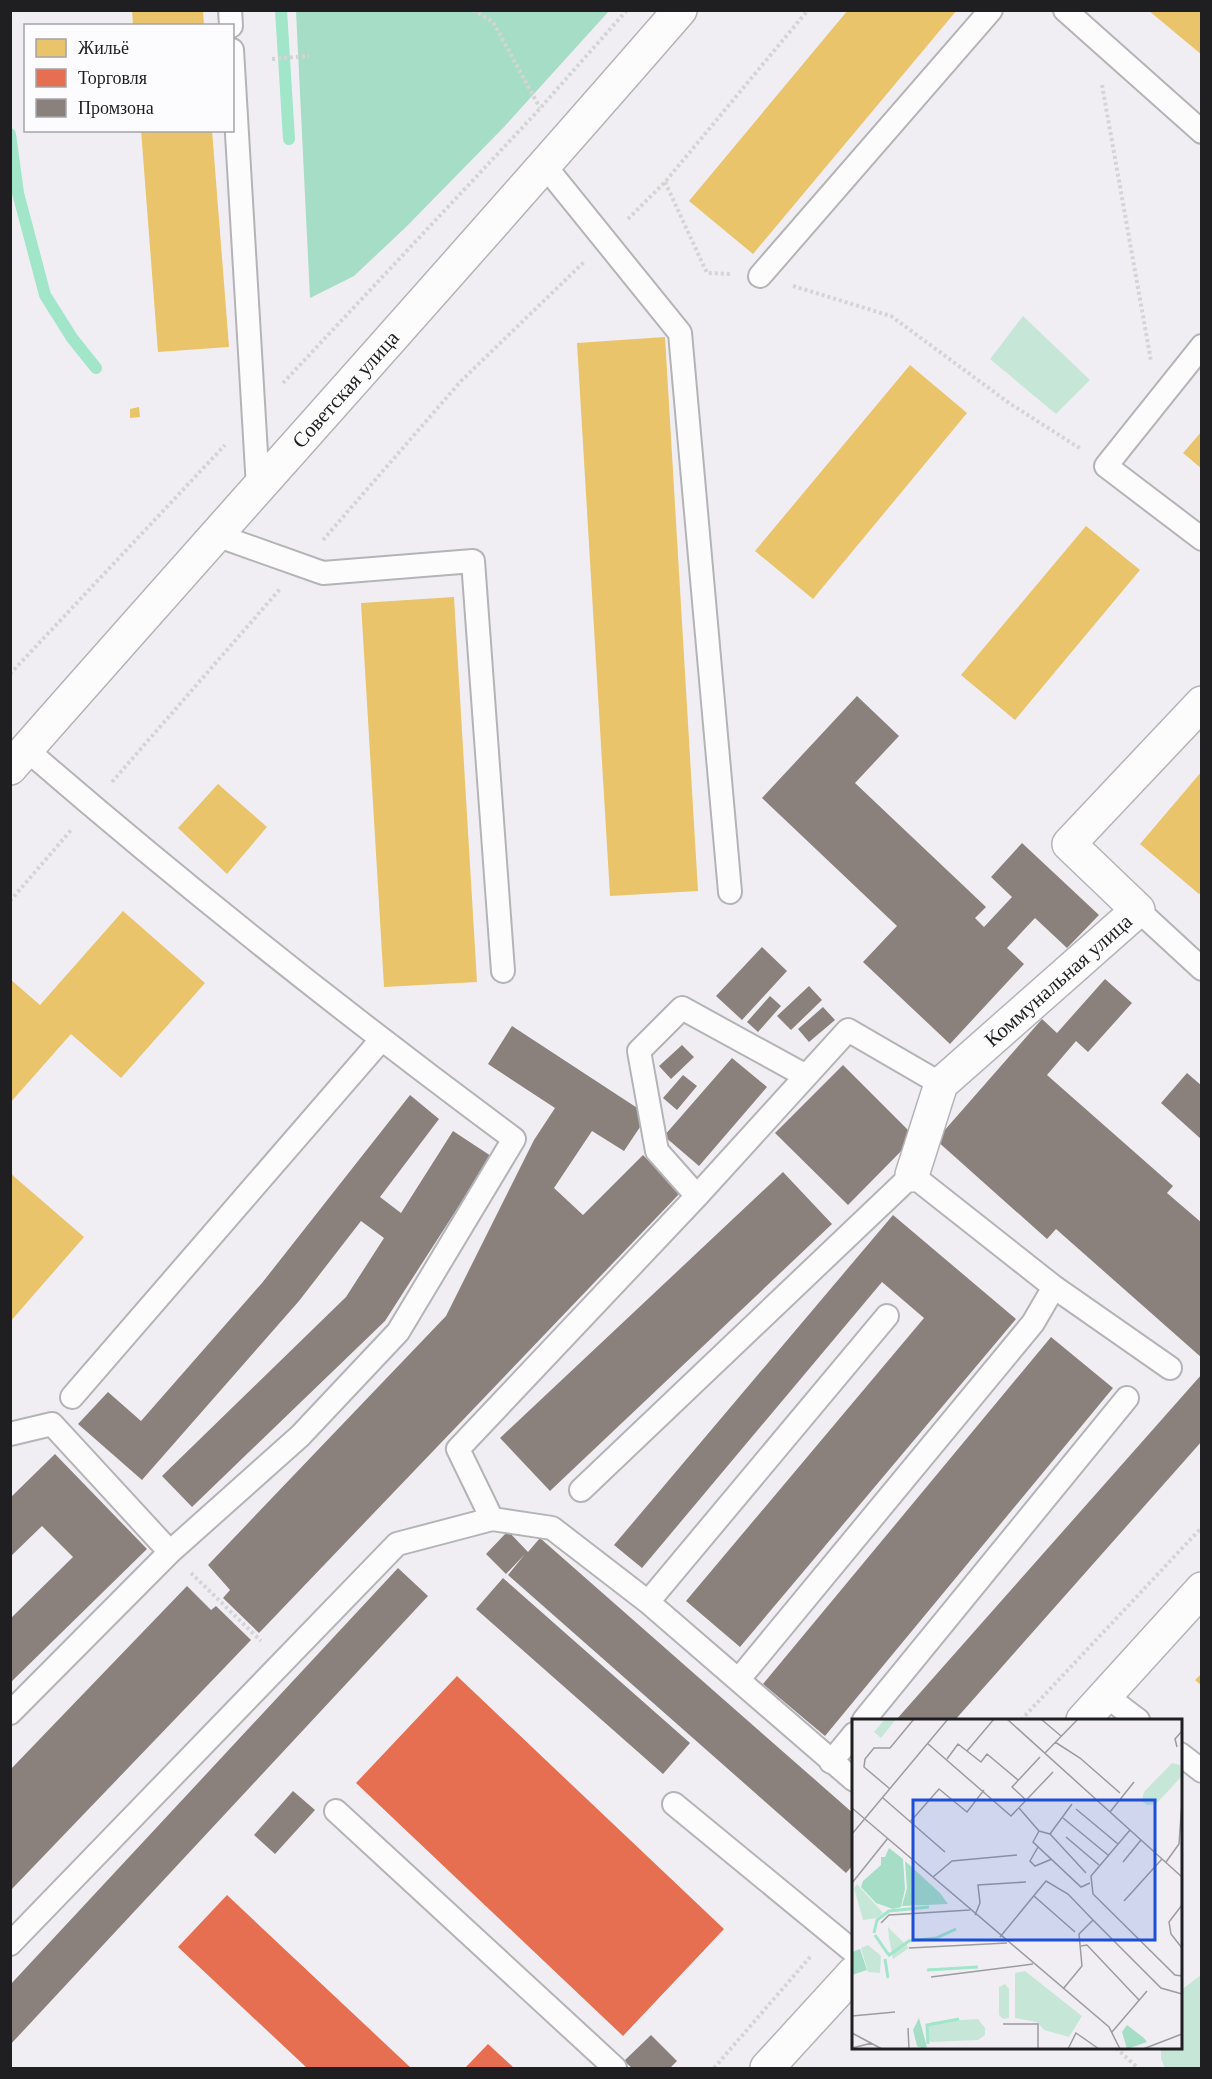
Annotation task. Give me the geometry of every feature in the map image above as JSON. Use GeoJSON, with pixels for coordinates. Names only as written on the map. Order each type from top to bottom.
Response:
{"type":"FeatureCollection","features":[{"type":"Feature","properties":{"kind":"street","name":"Советская улица"},"geometry":{"type":"LineString","coordinates":[[19,759],[545,166],[680,10]]}},
{"type":"Feature","properties":{"kind":"street","name":"Коммунальная улица"},"geometry":{"type":"LineString","coordinates":[[941,1084],[1138,910],[1069,844],[1202,703]]}},
{"type":"Feature","properties":{"kind":"street"},"geometry":{"type":"LineString","coordinates":[[912,1175],[941,1084]]}},
{"type":"Feature","properties":{"kind":"street"},"geometry":{"type":"LineString","coordinates":[[1084,1719],[1202,1589]]}},
{"type":"Feature","properties":{"kind":"street"},"geometry":{"type":"LineString","coordinates":[[767,2068],[852,1975]]}},
{"type":"Feature","properties":{"kind":"lane"},"geometry":{"type":"LineString","coordinates":[[760,276],[991,10]]}},
{"type":"Feature","properties":{"kind":"lane"},"geometry":{"type":"LineString","coordinates":[[1065,10],[1202,132]]}},
{"type":"Feature","properties":{"kind":"lane"},"geometry":{"type":"LineString","coordinates":[[234,83],[258,487]]}},
{"type":"Feature","properties":{"kind":"lane"},"geometry":{"type":"LineString","coordinates":[[545,166],[680,333],[730,892]]}},
{"type":"Feature","properties":{"kind":"lane"},"geometry":{"type":"LineString","coordinates":[[1202,346],[1157,399],[1106,466],[1202,539]]}},
{"type":"Feature","properties":{"kind":"lane"},"geometry":{"type":"LineString","coordinates":[[216,535],[323,573],[473,561],[503,971]]}},
{"type":"Feature","properties":{"kind":"lane"},"geometry":{"type":"LineString","coordinates":[[10,1713],[170,1552],[300,1436],[398,1332],[514,1139],[381,1040],[92,806],[19,759]]}},
{"type":"Feature","properties":{"kind":"lane"},"geometry":{"type":"LineString","coordinates":[[1138,910],[1202,969]]}},
{"type":"Feature","properties":{"kind":"lane"},"geometry":{"type":"LineString","coordinates":[[697,1196],[657,1151],[639,1051],[681,1008],[806,1076]]}},
{"type":"Feature","properties":{"kind":"lane"},"geometry":{"type":"LineString","coordinates":[[492,1519],[458,1449],[697,1196],[848,1030],[941,1084]]}},
{"type":"Feature","properties":{"kind":"lane"},"geometry":{"type":"LineString","coordinates":[[72,1397],[381,1040]]}},
{"type":"Feature","properties":{"kind":"lane"},"geometry":{"type":"LineString","coordinates":[[581,1490],[912,1175],[1054,1287],[1170,1368]]}},
{"type":"Feature","properties":{"kind":"lane"},"geometry":{"type":"LineString","coordinates":[[739,1679],[1033,1323],[1054,1287]]}},
{"type":"Feature","properties":{"kind":"lane"},"geometry":{"type":"LineString","coordinates":[[648,1602],[888,1316]]}},
{"type":"Feature","properties":{"kind":"lane"},"geometry":{"type":"LineString","coordinates":[[865,1719],[1127,1398]]}},
{"type":"Feature","properties":{"kind":"lane"},"geometry":{"type":"LineString","coordinates":[[10,1434],[52,1424],[170,1552]]}},
{"type":"Feature","properties":{"kind":"lane"},"geometry":{"type":"LineString","coordinates":[[10,1944],[397,1544],[492,1519],[552,1528],[648,1602],[852,1778]]}},
{"type":"Feature","properties":{"kind":"lane"},"geometry":{"type":"LineString","coordinates":[[1106,1695],[1137,1719]]}},
{"type":"Feature","properties":{"kind":"lane"},"geometry":{"type":"LineString","coordinates":[[831,1761],[852,1736]]}},
{"type":"Feature","properties":{"kind":"lane"},"geometry":{"type":"LineString","coordinates":[[1182,1756],[1202,1771]]}},
{"type":"Feature","properties":{"kind":"lane"},"geometry":{"type":"LineString","coordinates":[[674,1804],[852,1950]]}},
{"type":"Feature","properties":{"kind":"lane"},"geometry":{"type":"LineString","coordinates":[[336,1811],[615,2068]]}},
{"type":"Feature","properties":{"kind":"path"},"geometry":{"type":"LineString","coordinates":[[473,10],[493,22],[540,108]]}},
{"type":"Feature","properties":{"kind":"path"},"geometry":{"type":"LineString","coordinates":[[10,674],[540,108],[627,10]]}},
{"type":"Feature","properties":{"kind":"path"},"geometry":{"type":"LineString","coordinates":[[607,240],[665,182],[808,10]]}},
{"type":"Feature","properties":{"kind":"path"},"geometry":{"type":"LineString","coordinates":[[1093,34],[1157,399]]}},
{"type":"Feature","properties":{"kind":"path"},"geometry":{"type":"LineString","coordinates":[[272,59],[309,56]]}},
{"type":"Feature","properties":{"kind":"path"},"geometry":{"type":"LineString","coordinates":[[665,182],[707,273],[760,276],[891,316],[1009,403],[1106,466]]}},
{"type":"Feature","properties":{"kind":"path"},"geometry":{"type":"LineString","coordinates":[[1022,1719],[1202,1527]]}},
{"type":"Feature","properties":{"kind":"path"},"geometry":{"type":"LineString","coordinates":[[170,1552],[245,1627],[284,1661]]}},
{"type":"Feature","properties":{"kind":"path"},"geometry":{"type":"LineString","coordinates":[[714,2068],[830,1933]]}},
{"type":"Feature","properties":{"kind":"path"},"geometry":{"type":"LineString","coordinates":[[1117,2049],[1138,2068]]}},
{"type":"Feature","properties":{"kind":"green space"},"geometry":{"type":"Polygon","coordinates":[[[296,10],[609,11],[504,127],[406,227],[354,276],[310,298],[296,10]]]}},
{"type":"Feature","properties":{"kind":"green space"},"geometry":{"type":"Polygon","coordinates":[[[1023,316],[1090,380],[1056,414],[990,359],[1023,316]]]}},
{"type":"Feature","properties":{"kind":"green space"},"geometry":{"type":"Polygon","coordinates":[[[1201,1975],[1201,2068],[1165,2068],[1161,2059],[1161,2049],[1182,2049],[1182,1989],[1201,1975]]]}},
{"type":"Feature","properties":{"kind":"building: Жильё"},"geometry":{"type":"Polygon","coordinates":[[[132,10],[203,10],[204,24],[133,24],[132,10]]]}},
{"type":"Feature","properties":{"kind":"building: Жильё"},"geometry":{"type":"Polygon","coordinates":[[[848,10],[957,10],[753,254],[689,201],[848,10]]]}},
{"type":"Feature","properties":{"kind":"building: Жильё"},"geometry":{"type":"Polygon","coordinates":[[[1148,10],[1202,10],[1202,55],[1148,10]]]}},
{"type":"Feature","properties":{"kind":"building: Жильё"},"geometry":{"type":"Polygon","coordinates":[[[141,132],[212,132],[229,347],[158,352],[141,132]]]}},
{"type":"Feature","properties":{"kind":"building: Жильё"},"geometry":{"type":"Polygon","coordinates":[[[665,337],[698,891],[610,896],[577,343],[665,337]]]}},
{"type":"Feature","properties":{"kind":"building: Жильё"},"geometry":{"type":"Polygon","coordinates":[[[910,365],[967,413],[813,599],[755,551],[910,365]]]}},
{"type":"Feature","properties":{"kind":"building: Жильё"},"geometry":{"type":"Polygon","coordinates":[[[139,407],[140,417],[130,418],[130,409],[139,407]]]}},
{"type":"Feature","properties":{"kind":"building: Жильё"},"geometry":{"type":"Polygon","coordinates":[[[1202,431],[1202,469],[1183,453],[1202,431]]]}},
{"type":"Feature","properties":{"kind":"building: Жильё"},"geometry":{"type":"Polygon","coordinates":[[[1086,526],[1140,570],[1015,720],[961,675],[1086,526]]]}},
{"type":"Feature","properties":{"kind":"building: Жильё"},"geometry":{"type":"Polygon","coordinates":[[[454,597],[477,982],[384,987],[361,603],[454,597]]]}},
{"type":"Feature","properties":{"kind":"building: Жильё"},"geometry":{"type":"Polygon","coordinates":[[[1202,771],[1202,891],[1199,894],[1140,844],[1202,771]]]}},
{"type":"Feature","properties":{"kind":"building: Жильё"},"geometry":{"type":"Polygon","coordinates":[[[218,784],[267,827],[227,874],[178,828],[218,784]]]}},
{"type":"Feature","properties":{"kind":"building: Жильё"},"geometry":{"type":"Polygon","coordinates":[[[123,911],[205,983],[121,1078],[71,1034],[10,1103],[10,979],[40,1005],[123,911]]]}},
{"type":"Feature","properties":{"kind":"building: Жильё"},"geometry":{"type":"Polygon","coordinates":[[[10,1173],[84,1237],[10,1322],[10,1173]]]}},
{"type":"Feature","properties":{"kind":"building: Жильё"},"geometry":{"type":"Polygon","coordinates":[[[1202,1673],[1202,1686],[1195,1680],[1202,1673]]]}},
{"type":"Feature","properties":{"kind":"building: Торговля"},"geometry":{"type":"Polygon","coordinates":[[[457,1676],[724,1929],[623,2036],[356,1783],[457,1676]]]}},
{"type":"Feature","properties":{"kind":"building: Торговля"},"geometry":{"type":"Polygon","coordinates":[[[227,1895],[411,2068],[307,2068],[178,1947],[227,1895]]]}},
{"type":"Feature","properties":{"kind":"building: Торговля"},"geometry":{"type":"Polygon","coordinates":[[[488,2044],[514,2068],[465,2068],[488,2044]]]}},
{"type":"Feature","properties":{"kind":"building: Промзона"},"geometry":{"type":"Polygon","coordinates":[[[857,696],[899,736],[855,783],[986,907],[975,918],[984,927],[1012,897],[991,877],[1022,843],[1099,915],[1067,948],[1035,918],[1007,948],[1024,964],[950,1044],[863,962],[897,926],[762,798],[857,696]]]}},
{"type":"Feature","properties":{"kind":"building: Промзона"},"geometry":{"type":"Polygon","coordinates":[[[762,947],[787,971],[742,1020],[716,996],[762,947]]]}},
{"type":"Feature","properties":{"kind":"building: Промзона"},"geometry":{"type":"Polygon","coordinates":[[[1105,979],[1132,1003],[1088,1052],[1076,1041],[1047,1075],[1173,1186],[1167,1193],[1202,1223],[1202,1358],[1056,1229],[1047,1239],[936,1140],[1042,1019],[1057,1033],[1105,979]]]}},
{"type":"Feature","properties":{"kind":"building: Промзона"},"geometry":{"type":"Polygon","coordinates":[[[809,986],[822,1000],[791,1030],[777,1016],[809,986]]]}},
{"type":"Feature","properties":{"kind":"building: Промзона"},"geometry":{"type":"Polygon","coordinates":[[[770,996],[781,1006],[758,1032],[747,1022],[770,996]]]}},
{"type":"Feature","properties":{"kind":"building: Промзона"},"geometry":{"type":"Polygon","coordinates":[[[823,1007],[835,1020],[809,1042],[798,1029],[823,1007]]]}},
{"type":"Feature","properties":{"kind":"building: Промзона"},"geometry":{"type":"Polygon","coordinates":[[[512,1026],[648,1115],[624,1151],[592,1131],[554,1188],[583,1215],[643,1155],[680,1193],[259,1633],[223,1598],[230,1590],[208,1565],[446,1316],[534,1140],[555,1108],[488,1064],[512,1026]]]}},
{"type":"Feature","properties":{"kind":"building: Промзона"},"geometry":{"type":"Polygon","coordinates":[[[682,1045],[694,1057],[671,1079],[659,1066],[682,1045]]]}},
{"type":"Feature","properties":{"kind":"building: Промзона"},"geometry":{"type":"Polygon","coordinates":[[[732,1058],[767,1087],[699,1166],[664,1136],[732,1058]]]}},
{"type":"Feature","properties":{"kind":"building: Промзона"},"geometry":{"type":"Polygon","coordinates":[[[843,1065],[915,1137],[848,1205],[775,1133],[843,1065]]]}},
{"type":"Feature","properties":{"kind":"building: Промзона"},"geometry":{"type":"Polygon","coordinates":[[[1187,1073],[1202,1086],[1202,1140],[1161,1103],[1187,1073]]]}},
{"type":"Feature","properties":{"kind":"building: Промзона"},"geometry":{"type":"Polygon","coordinates":[[[683,1075],[697,1086],[677,1110],[663,1098],[683,1075]]]}},
{"type":"Feature","properties":{"kind":"building: Промзона"},"geometry":{"type":"Polygon","coordinates":[[[410,1095],[439,1119],[380,1197],[401,1213],[453,1131],[491,1156],[385,1321],[192,1507],[162,1476],[346,1297],[384,1238],[361,1221],[299,1301],[142,1480],[78,1424],[108,1392],[141,1421],[262,1283],[410,1095]]]}},
{"type":"Feature","properties":{"kind":"building: Промзона"},"geometry":{"type":"Polygon","coordinates":[[[783,1172],[832,1224],[550,1491],[500,1438],[783,1172]]]}},
{"type":"Feature","properties":{"kind":"building: Промзона"},"geometry":{"type":"Polygon","coordinates":[[[893,1215],[1016,1319],[740,1647],[686,1601],[924,1318],[882,1282],[642,1568],[614,1545],[893,1215]]]}},
{"type":"Feature","properties":{"kind":"building: Промзона"},"geometry":{"type":"Polygon","coordinates":[[[1051,1337],[1113,1388],[825,1736],[763,1684],[1051,1337]]]}},
{"type":"Feature","properties":{"kind":"building: Промзона"},"geometry":{"type":"Polygon","coordinates":[[[1202,1374],[1202,1441],[956,1719],[897,1719],[1202,1374]]]}},
{"type":"Feature","properties":{"kind":"building: Промзона"},"geometry":{"type":"Polygon","coordinates":[[[55,1454],[147,1549],[10,1683],[10,1619],[73,1557],[42,1526],[10,1557],[10,1498],[55,1454]]]}},
{"type":"Feature","properties":{"kind":"building: Промзона"},"geometry":{"type":"Polygon","coordinates":[[[508,1531],[528,1552],[540,1538],[852,1812],[852,1866],[846,1873],[508,1575],[525,1554],[506,1574],[486,1554],[508,1531]]]}},
{"type":"Feature","properties":{"kind":"building: Промзона"},"geometry":{"type":"Polygon","coordinates":[[[398,1568],[428,1596],[10,2045],[10,1985],[398,1568]]]}},
{"type":"Feature","properties":{"kind":"building: Промзона"},"geometry":{"type":"Polygon","coordinates":[[[503,1578],[690,1743],[663,1774],[476,1609],[503,1578]]]}},
{"type":"Feature","properties":{"kind":"building: Промзона"},"geometry":{"type":"Polygon","coordinates":[[[187,1586],[211,1610],[216,1606],[251,1640],[10,1891],[10,1770],[187,1586]]]}},
{"type":"Feature","properties":{"kind":"building: Промзона"},"geometry":{"type":"Polygon","coordinates":[[[293,1791],[315,1810],[275,1854],[254,1835],[293,1791]]]}},
{"type":"Feature","properties":{"kind":"building: Промзона"},"geometry":{"type":"Polygon","coordinates":[[[651,2035],[677,2061],[670,2068],[632,2068],[624,2061],[651,2035]]]}},
{"type":"Feature","properties":{"kind":"waterway"},"geometry":{"type":"LineString","coordinates":[[281,10],[289,139]]}},
{"type":"Feature","properties":{"kind":"waterway"},"geometry":{"type":"LineString","coordinates":[[10,134],[18,193],[45,295],[72,338],[96,368]]}}]}
